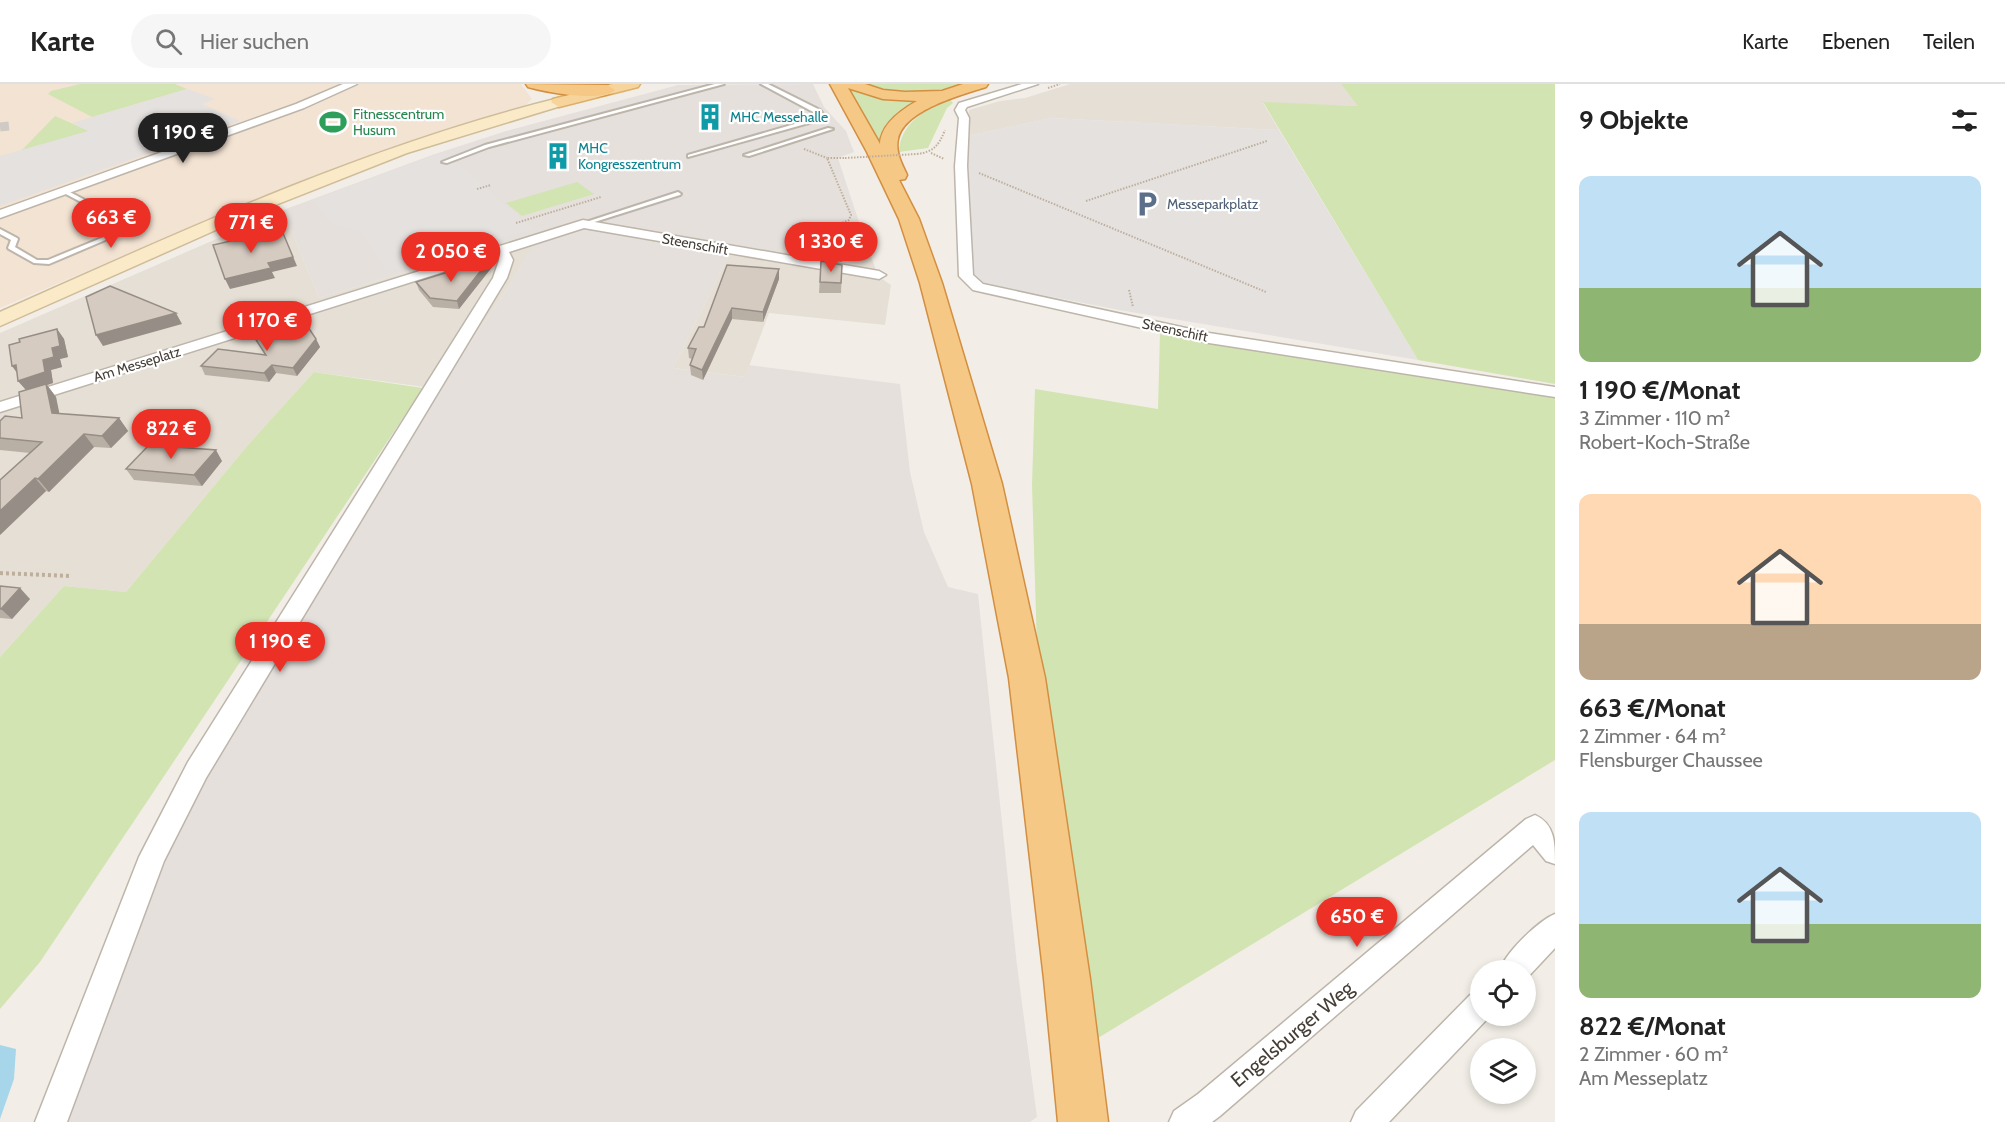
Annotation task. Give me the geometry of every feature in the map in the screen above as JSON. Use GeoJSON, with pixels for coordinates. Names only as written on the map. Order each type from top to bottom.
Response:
{"type":"FeatureCollection","features":[{"type":"Feature","properties":{"kind":"highway"},"geometry":{"type":"LineString","coordinates":[[533,84],[562,90],[607,90]]}},
{"type":"Feature","properties":{"kind":"highway"},"geometry":{"type":"LineString","coordinates":[[533,84],[559,102]]}},
{"type":"Feature","properties":{"kind":"highway"},"geometry":{"type":"LineString","coordinates":[[838,84],[876,152],[909,219],[934,293],[984,474],[1027,678],[1067,979],[1083,1122]]}},
{"type":"Feature","properties":{"kind":"highway"},"geometry":{"type":"LineString","coordinates":[[852,84],[872,91],[897,95],[948,93]]}},
{"type":"Feature","properties":{"kind":"highway"},"geometry":{"type":"LineString","coordinates":[[909,219],[911,208],[889,152],[890,137],[894,128],[909,113],[948,93],[980,84]]}},
{"type":"Feature","properties":{"kind":"main road"},"geometry":{"type":"LineString","coordinates":[[0,320],[239,213],[402,150],[559,102],[632,84]]}},
{"type":"Feature","properties":{"kind":"street"},"geometry":{"type":"LineString","coordinates":[[0,214],[309,103],[352,84]]}},
{"type":"Feature","properties":{"kind":"street"},"geometry":{"type":"LineString","coordinates":[[960,110],[963,105],[1033,84]]}},
{"type":"Feature","properties":{"kind":"street","name":"Steenschift"},"geometry":{"type":"LineString","coordinates":[[960,110],[964,118],[961,166],[966,276],[978,287],[1209,338],[1555,392]]}},
{"type":"Feature","properties":{"kind":"street","name":"Steenschift"},"geometry":{"type":"LineString","coordinates":[[583,224],[879,276]]}},
{"type":"Feature","properties":{"kind":"street","name":"Am Messeplatz"},"geometry":{"type":"LineString","coordinates":[[0,407],[583,224]]}},
{"type":"Feature","properties":{"kind":"street"},"geometry":{"type":"LineString","coordinates":[[51,1122],[152,857],[203,760],[500,278],[506,260],[501,250]]}},
{"type":"Feature","properties":{"kind":"street","name":"Engelsburger Weg"},"geometry":{"type":"LineString","coordinates":[[1197,1114],[1535,827],[1555,852]]}},
{"type":"Feature","properties":{"kind":"street"},"geometry":{"type":"LineString","coordinates":[[1524,960],[1555,928]]}},
{"type":"Feature","properties":{"kind":"street"},"geometry":{"type":"LineString","coordinates":[[1367,1122],[1470,1015]]}},
{"type":"Feature","properties":{"kind":"lane"},"geometry":{"type":"LineString","coordinates":[[445,162],[487,146],[721,84]]}},
{"type":"Feature","properties":{"kind":"lane"},"geometry":{"type":"LineString","coordinates":[[690,156],[814,120],[820,114],[764,84]]}},
{"type":"Feature","properties":{"kind":"lane"},"geometry":{"type":"LineString","coordinates":[[747,155],[830,129]]}},
{"type":"Feature","properties":{"kind":"lane"},"geometry":{"type":"LineString","coordinates":[[759,137],[776,146]]}},
{"type":"Feature","properties":{"kind":"lane"},"geometry":{"type":"LineString","coordinates":[[0,231],[15,239],[11,248],[36,262],[49,262],[133,227],[64,190]]}},
{"type":"Feature","properties":{"kind":"lane"},"geometry":{"type":"LineString","coordinates":[[583,224],[678,194]]}},
{"type":"Feature","properties":{"kind":"path"},"geometry":{"type":"LineString","coordinates":[[807,151],[827,158],[931,153],[938,147],[951,115],[960,110]]}},
{"type":"Feature","properties":{"kind":"path"},"geometry":{"type":"LineString","coordinates":[[1086,201],[1267,141]]}},
{"type":"Feature","properties":{"kind":"path"},"geometry":{"type":"LineString","coordinates":[[759,256],[849,220],[850,215],[827,158]]}},
{"type":"Feature","properties":{"kind":"path"},"geometry":{"type":"LineString","coordinates":[[961,166],[1266,292]]}},
{"type":"Feature","properties":{"kind":"path"},"geometry":{"type":"LineString","coordinates":[[477,189],[491,185]]}},
{"type":"Feature","properties":{"kind":"path"},"geometry":{"type":"LineString","coordinates":[[516,223],[601,197]]}},
{"type":"Feature","properties":{"kind":"path"},"geometry":{"type":"LineString","coordinates":[[0,573],[69,576]]}},
{"type":"Feature","properties":{"kind":"shaded area"},"geometry":{"type":"Polygon","coordinates":[[[0,84],[521,84],[532,99],[524,107],[398,147],[257,199],[0,308],[0,84]]]}},
{"type":"Feature","properties":{"kind":"shaded area"},"geometry":{"type":"Polygon","coordinates":[[[813,84],[824,107],[846,131],[854,152],[838,158],[859,222],[763,259],[729,255],[673,368],[745,377],[749,365],[900,384],[910,472],[924,532],[948,587],[978,594],[1017,965],[1037,1117],[1030,1122],[55,1122],[193,787],[439,389],[511,283],[540,232],[319,298],[283,210],[432,155],[506,131],[678,85],[813,84]]]}},
{"type":"Feature","properties":{"kind":"shaded area"},"geometry":{"type":"Polygon","coordinates":[[[1070,84],[1341,84],[1359,106],[1263,103],[1279,130],[1052,118],[967,136],[969,110],[1000,101],[1025,98],[1070,84]]]}},
{"type":"Feature","properties":{"kind":"shaded area"},"geometry":{"type":"Polygon","coordinates":[[[187,89],[215,99],[202,104],[240,121],[0,206],[0,156],[88,131],[72,123],[187,89]]]}},
{"type":"Feature","properties":{"kind":"shaded area","name":"Messeparkplatz"},"geometry":{"type":"Polygon","coordinates":[[[1052,118],[1279,130],[1418,360],[1119,310],[987,284],[977,280],[972,273],[967,136],[1052,118]]]}},
{"type":"Feature","properties":{"kind":"shaded area"},"geometry":{"type":"Polygon","coordinates":[[[444,152],[533,229],[386,272],[363,233],[331,224],[314,200],[444,152]]]}},
{"type":"Feature","properties":{"kind":"shaded area"},"geometry":{"type":"Polygon","coordinates":[[[283,210],[319,298],[541,232],[511,283],[439,389],[314,372],[248,445],[126,592],[64,586],[0,657],[0,333],[283,210]]]}},
{"type":"Feature","properties":{"kind":"shaded area"},"geometry":{"type":"Polygon","coordinates":[[[859,222],[878,276],[891,285],[885,325],[769,313],[745,377],[673,368],[729,255],[763,259],[859,222]]]}},
{"type":"Feature","properties":{"kind":"green space"},"geometry":{"type":"Polygon","coordinates":[[[80,84],[175,84],[187,89],[92,117],[48,94],[51,91],[80,84]]]}},
{"type":"Feature","properties":{"kind":"green space"},"geometry":{"type":"Polygon","coordinates":[[[863,84],[968,84],[942,90],[915,92],[876,88],[863,84]]]}},
{"type":"Feature","properties":{"kind":"green space"},"geometry":{"type":"Polygon","coordinates":[[[1341,84],[1555,84],[1555,384],[1418,360],[1263,102],[1358,106],[1341,84]]]}},
{"type":"Feature","properties":{"kind":"green space"},"geometry":{"type":"Polygon","coordinates":[[[848,87],[879,97],[925,99],[895,116],[885,128],[879,145],[848,87]]]}},
{"type":"Feature","properties":{"kind":"green space"},"geometry":{"type":"Polygon","coordinates":[[[950,99],[953,103],[947,108],[928,148],[899,152],[904,133],[916,118],[950,99]]]}},
{"type":"Feature","properties":{"kind":"green space"},"geometry":{"type":"Polygon","coordinates":[[[55,116],[89,131],[22,150],[55,116]]]}},
{"type":"Feature","properties":{"kind":"green space"},"geometry":{"type":"Polygon","coordinates":[[[577,182],[594,194],[522,216],[506,203],[577,182]]]}},
{"type":"Feature","properties":{"kind":"green space"},"geometry":{"type":"Polygon","coordinates":[[[1160,332],[1555,396],[1555,760],[1098,1038],[1037,648],[1032,485],[1035,389],[1158,409],[1160,332]]]}},
{"type":"Feature","properties":{"kind":"green space"},"geometry":{"type":"Polygon","coordinates":[[[314,372],[423,388],[40,962],[0,1009],[0,657],[64,586],[126,592],[248,445],[314,372]]]}},
{"type":"Feature","properties":{"kind":"water"},"geometry":{"type":"Polygon","coordinates":[[[0,1045],[16,1049],[14,1079],[0,1119],[0,1045]]]}},
{"type":"Feature","properties":{"kind":"building"},"geometry":{"type":"Polygon","coordinates":[[[270,232],[274,235],[283,233],[293,257],[268,263],[271,268],[225,279],[213,245],[270,232]]]}},
{"type":"Feature","properties":{"kind":"building"},"geometry":{"type":"Polygon","coordinates":[[[826,235],[843,236],[842,252],[821,249],[826,235]]]}},
{"type":"Feature","properties":{"kind":"building"},"geometry":{"type":"Polygon","coordinates":[[[490,259],[457,301],[430,298],[416,282],[490,259]]]}},
{"type":"Feature","properties":{"kind":"building"},"geometry":{"type":"Polygon","coordinates":[[[821,261],[842,265],[841,283],[820,282],[821,261]]]}},
{"type":"Feature","properties":{"kind":"building"},"geometry":{"type":"Polygon","coordinates":[[[727,265],[779,269],[763,312],[732,308],[702,370],[690,365],[696,349],[688,348],[699,327],[704,327],[727,265]]]}},
{"type":"Feature","properties":{"kind":"building"},"geometry":{"type":"Polygon","coordinates":[[[110,286],[176,313],[96,335],[86,297],[110,286]]]}},
{"type":"Feature","properties":{"kind":"building"},"geometry":{"type":"Polygon","coordinates":[[[306,324],[316,339],[293,368],[272,365],[264,373],[201,366],[218,349],[266,355],[256,340],[306,324]]]}},
{"type":"Feature","properties":{"kind":"building"},"geometry":{"type":"Polygon","coordinates":[[[57,329],[60,346],[52,348],[54,357],[43,360],[45,372],[18,381],[16,365],[12,366],[9,345],[20,342],[19,339],[57,329]]]}},
{"type":"Feature","properties":{"kind":"building"},"geometry":{"type":"Polygon","coordinates":[[[46,384],[52,413],[119,418],[102,436],[84,434],[38,479],[35,478],[0,511],[0,480],[42,442],[0,438],[0,421],[5,416],[22,418],[19,392],[46,384]]]}},
{"type":"Feature","properties":{"kind":"building"},"geometry":{"type":"Polygon","coordinates":[[[149,445],[216,450],[194,475],[126,469],[149,445]]]}},
{"type":"Feature","properties":{"kind":"building"},"geometry":{"type":"Polygon","coordinates":[[[0,586],[20,588],[1,609],[0,609],[0,586]]]}},
{"type":"Feature","properties":{"kind":"tunnel"},"geometry":{"type":"LineString","coordinates":[[0,127],[9,126]]}},
{"type":"Feature","properties":{"kind":"place","name":"MHC Messehalle"},"geometry":{"type":"Point","coordinates":[710,117]}},
{"type":"Feature","properties":{"kind":"place","name":"Fitnesscentrum Husum"},"geometry":{"type":"Point","coordinates":[333,122]}},
{"type":"Feature","properties":{"kind":"place","name":"MHC Kongresszentrum"},"geometry":{"type":"Point","coordinates":[558,156]}},
{"type":"Feature","properties":{"kind":"place","name":"Messeparkplatz"},"geometry":{"type":"Point","coordinates":[1147,204]}}]}
